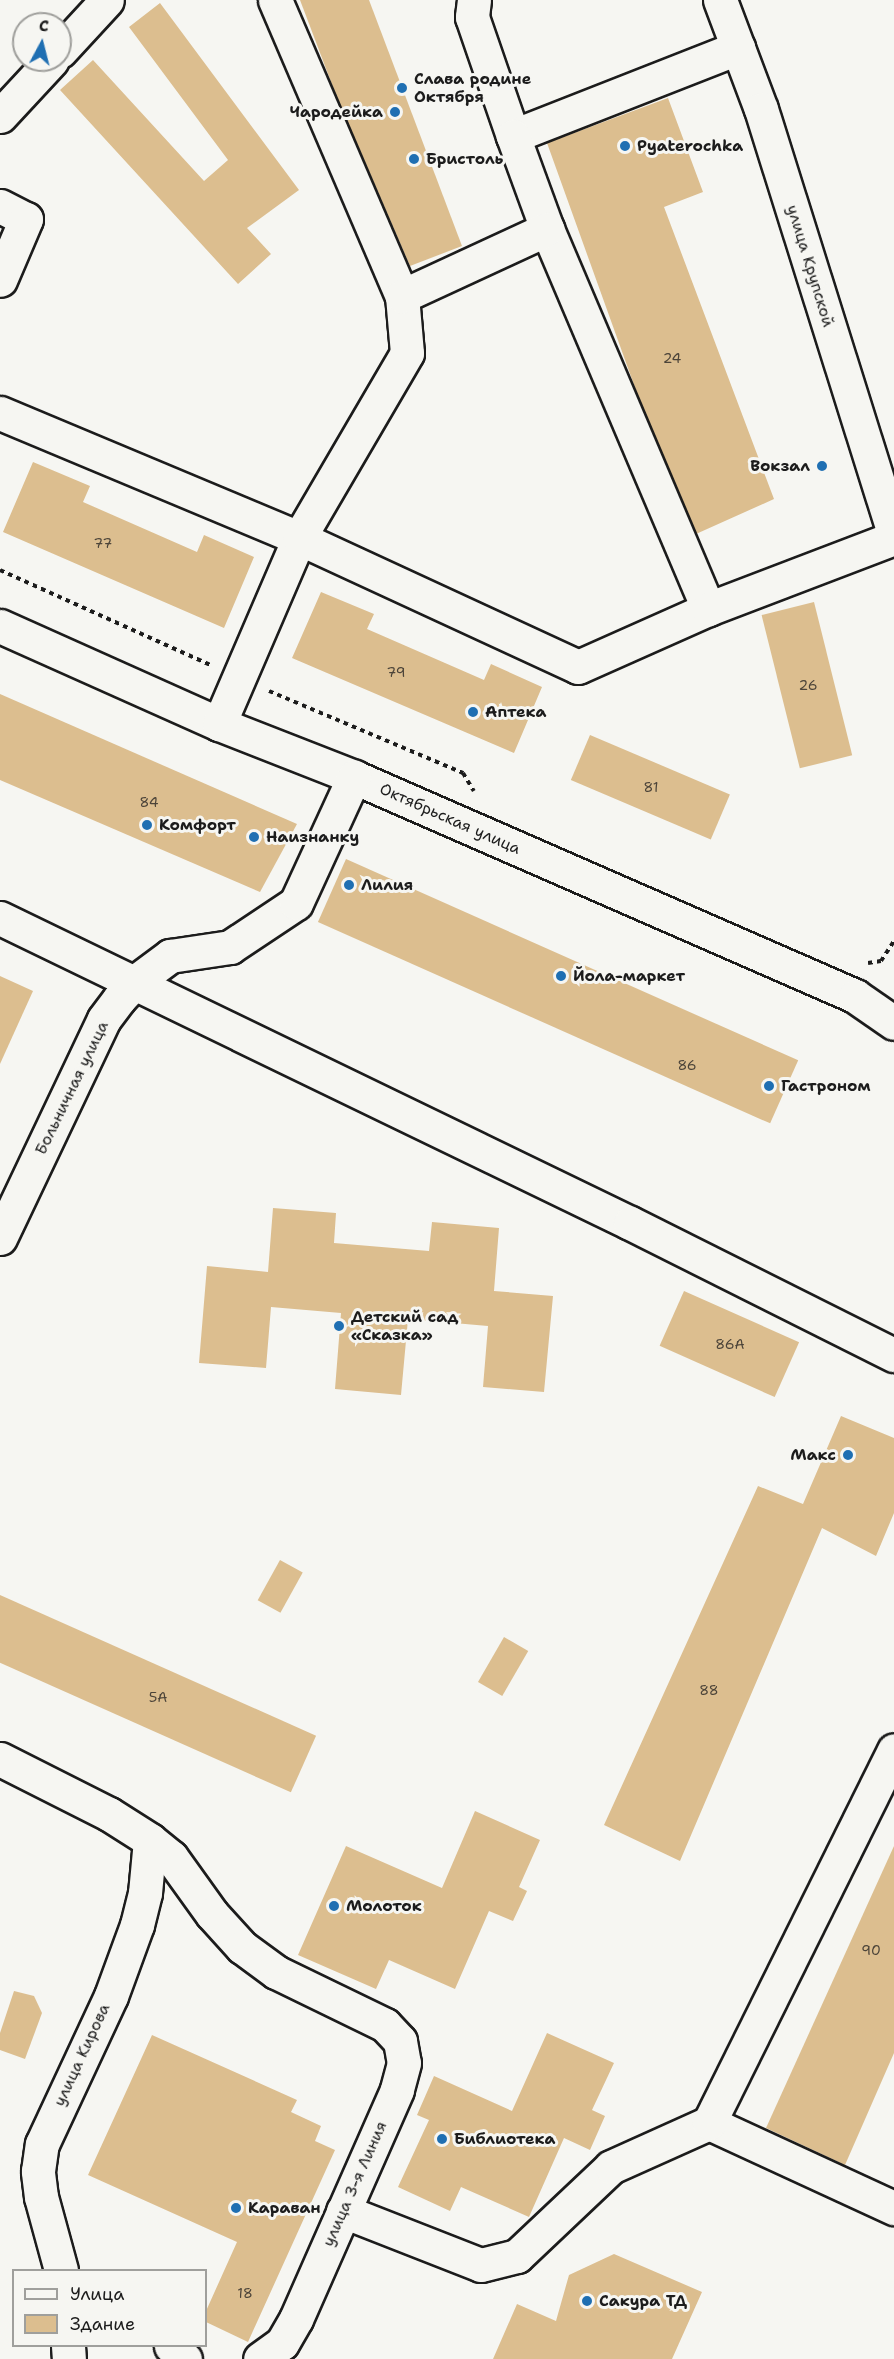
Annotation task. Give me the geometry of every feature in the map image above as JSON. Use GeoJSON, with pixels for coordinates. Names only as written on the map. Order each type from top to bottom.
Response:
{"type":"FeatureCollection","features":[{"type":"Feature","properties":{"kind":"street"},"geometry":{"type":"LineString","coordinates":[[72,38],[107,0]]}},
{"type":"Feature","properties":{"kind":"street"},"geometry":{"type":"LineString","coordinates":[[219,724],[299,538],[407,353],[402,296],[274,0]]}},
{"type":"Feature","properties":{"kind":"street"},"geometry":{"type":"LineString","coordinates":[[474,0],[472,17],[547,229],[708,609]]}},
{"type":"Feature","properties":{"kind":"street","name":"улица Крупской"},"geometry":{"type":"LineString","coordinates":[[720,0],[761,109],[894,536]]}},
{"type":"Feature","properties":{"kind":"street"},"geometry":{"type":"LineString","coordinates":[[513,136],[738,48]]}},
{"type":"Feature","properties":{"kind":"street"},"geometry":{"type":"LineString","coordinates":[[0,117],[41,72]]}},
{"type":"Feature","properties":{"kind":"street"},"geometry":{"type":"LineString","coordinates":[[0,206],[26,219],[0,280]]}},
{"type":"Feature","properties":{"kind":"street"},"geometry":{"type":"LineString","coordinates":[[402,296],[547,229]]}},
{"type":"Feature","properties":{"kind":"street"},"geometry":{"type":"LineString","coordinates":[[0,413],[299,538],[579,667],[708,609],[894,536]]}},
{"type":"Feature","properties":{"kind":"street","name":"Октябрьская улица"},"geometry":{"type":"LineString","coordinates":[[0,626],[219,724],[354,777],[855,996],[894,1023]]}},
{"type":"Feature","properties":{"kind":"street","name":"Больничная улица"},"geometry":{"type":"LineString","coordinates":[[0,1238],[104,1019],[135,982],[170,956],[230,946],[296,903],[354,777]]}},
{"type":"Feature","properties":{"kind":"street"},"geometry":{"type":"LineString","coordinates":[[0,918],[630,1223],[894,1355]]}},
{"type":"Feature","properties":{"kind":"street"},"geometry":{"type":"LineString","coordinates":[[855,996],[894,992]]}},
{"type":"Feature","properties":{"kind":"street"},"geometry":{"type":"LineString","coordinates":[[343,2211],[481,2265],[517,2256],[611,2167],[709,2123],[894,1750]]}},
{"type":"Feature","properties":{"kind":"street"},"geometry":{"type":"LineString","coordinates":[[0,1759],[109,1814],[150,1840]]}},
{"type":"Feature","properties":{"kind":"street","name":"улица 3-я Линия"},"geometry":{"type":"LineString","coordinates":[[150,1840],[171,1857],[212,1914],[242,1947],[276,1972],[385,2025],[400,2041],[404,2063],[397,2090],[280,2354]]}},
{"type":"Feature","properties":{"kind":"street","name":"улица Кирова"},"geometry":{"type":"LineString","coordinates":[[60,2269],[40,2197],[38,2171],[42,2144],[111,1996],[137,1925],[147,1884],[150,1840]]}},
{"type":"Feature","properties":{"kind":"street"},"geometry":{"type":"LineString","coordinates":[[709,2123],[894,2208]]}},
{"type":"Feature","properties":{"kind":"street"},"geometry":{"type":"LineString","coordinates":[[172,2347],[185,2359]]}},
{"type":"Feature","properties":{"kind":"path"},"geometry":{"type":"LineString","coordinates":[[0,570],[238,678],[463,773],[475,793]]}},
{"type":"Feature","properties":{"kind":"path"},"geometry":{"type":"LineString","coordinates":[[859,959],[870,964],[881,961],[894,941]]}},
{"type":"Feature","properties":{"kind":"building"},"geometry":{"type":"Polygon","coordinates":[[[300,0],[369,0],[462,246],[410,266],[336,95],[300,0]]]}},
{"type":"Feature","properties":{"kind":"building"},"geometry":{"type":"Polygon","coordinates":[[[160,3],[299,190],[247,228],[271,254],[238,284],[60,90],[93,60],[204,181],[228,160],[129,27],[160,3]]]}},
{"type":"Feature","properties":{"kind":"building"},"geometry":{"type":"Polygon","coordinates":[[[668,98],[703,192],[664,207],[774,499],[696,534],[638,396],[547,143],[668,98]]]}},
{"type":"Feature","properties":{"kind":"building"},"geometry":{"type":"Polygon","coordinates":[[[33,462],[90,486],[83,502],[197,552],[204,535],[254,557],[224,628],[3,532],[33,462]]]}},
{"type":"Feature","properties":{"kind":"building"},"geometry":{"type":"Polygon","coordinates":[[[321,592],[374,614],[367,629],[484,680],[491,664],[542,687],[514,753],[292,658],[321,592]]]}},
{"type":"Feature","properties":{"kind":"building"},"geometry":{"type":"Polygon","coordinates":[[[814,602],[852,755],[800,768],[762,615],[814,602]]]}},
{"type":"Feature","properties":{"kind":"building"},"geometry":{"type":"Polygon","coordinates":[[[0,694],[297,824],[260,892],[0,780],[0,694]]]}},
{"type":"Feature","properties":{"kind":"building"},"geometry":{"type":"Polygon","coordinates":[[[590,735],[730,794],[711,839],[571,780],[590,735]]]}},
{"type":"Feature","properties":{"kind":"building"},"geometry":{"type":"Polygon","coordinates":[[[346,859],[798,1060],[770,1123],[318,922],[346,859]]]}},
{"type":"Feature","properties":{"kind":"building"},"geometry":{"type":"Polygon","coordinates":[[[0,976],[33,991],[0,1064],[0,976]]]}},
{"type":"Feature","properties":{"kind":"building"},"geometry":{"type":"Polygon","coordinates":[[[273,1208],[336,1213],[334,1243],[429,1251],[432,1222],[499,1228],[494,1291],[553,1296],[544,1392],[483,1387],[488,1326],[408,1319],[401,1395],[335,1389],[341,1313],[271,1307],[266,1368],[199,1363],[207,1266],[268,1272],[273,1208]]]}},
{"type":"Feature","properties":{"kind":"building"},"geometry":{"type":"Polygon","coordinates":[[[684,1291],[799,1342],[775,1397],[660,1346],[684,1291]]]}},
{"type":"Feature","properties":{"kind":"building"},"geometry":{"type":"Polygon","coordinates":[[[841,1416],[894,1438],[894,1513],[876,1556],[822,1528],[680,1861],[604,1825],[758,1486],[803,1504],[841,1416]]]}},
{"type":"Feature","properties":{"kind":"building"},"geometry":{"type":"Polygon","coordinates":[[[280,1560],[303,1573],[280,1613],[258,1600],[280,1560]]]}},
{"type":"Feature","properties":{"kind":"building"},"geometry":{"type":"Polygon","coordinates":[[[0,1595],[316,1736],[291,1792],[0,1663],[0,1595]]]}},
{"type":"Feature","properties":{"kind":"building"},"geometry":{"type":"Polygon","coordinates":[[[504,1637],[528,1651],[502,1696],[478,1682],[504,1637]]]}},
{"type":"Feature","properties":{"kind":"building"},"geometry":{"type":"Polygon","coordinates":[[[475,1811],[540,1840],[519,1887],[527,1891],[513,1921],[489,1911],[455,1989],[389,1960],[376,1989],[298,1955],[346,1846],[442,1888],[475,1811]]]}},
{"type":"Feature","properties":{"kind":"building"},"geometry":{"type":"Polygon","coordinates":[[[894,1846],[894,2053],[845,2165],[766,2128],[894,1846]]]}},
{"type":"Feature","properties":{"kind":"building"},"geometry":{"type":"Polygon","coordinates":[[[14,1991],[34,1996],[42,2013],[25,2059],[0,2050],[0,2033],[14,1991]]]}},
{"type":"Feature","properties":{"kind":"building"},"geometry":{"type":"Polygon","coordinates":[[[547,2033],[614,2063],[592,2110],[605,2116],[590,2150],[564,2138],[529,2217],[461,2187],[450,2211],[398,2187],[429,2120],[417,2115],[434,2076],[512,2111],[547,2033]]]}},
{"type":"Feature","properties":{"kind":"building","name":"Караван"},"geometry":{"type":"Polygon","coordinates":[[[152,2035],[297,2100],[291,2112],[321,2126],[315,2141],[335,2150],[248,2342],[207,2322],[207,2309],[237,2242],[88,2175],[152,2035]]]}},
{"type":"Feature","properties":{"kind":"building"},"geometry":{"type":"Polygon","coordinates":[[[614,2254],[702,2292],[672,2359],[493,2359],[517,2304],[556,2321],[569,2275],[614,2254]]]}},
{"type":"Feature","properties":{"kind":"place","name":"Слава родине Октября"},"geometry":{"type":"Point","coordinates":[402,88]}},
{"type":"Feature","properties":{"kind":"place","name":"Чародейка"},"geometry":{"type":"Point","coordinates":[395,112]}},
{"type":"Feature","properties":{"kind":"place","name":"Pyaterochka"},"geometry":{"type":"Point","coordinates":[625,146]}},
{"type":"Feature","properties":{"kind":"place","name":"Бристоль"},"geometry":{"type":"Point","coordinates":[414,159]}},
{"type":"Feature","properties":{"kind":"place","name":"Вокзал"},"geometry":{"type":"Point","coordinates":[822,466]}},
{"type":"Feature","properties":{"kind":"place","name":"Аптека"},"geometry":{"type":"Point","coordinates":[473,712]}},
{"type":"Feature","properties":{"kind":"place","name":"Комфорт"},"geometry":{"type":"Point","coordinates":[147,825]}},
{"type":"Feature","properties":{"kind":"place","name":"Наизнанку"},"geometry":{"type":"Point","coordinates":[254,837]}},
{"type":"Feature","properties":{"kind":"place","name":"Лилия"},"geometry":{"type":"Point","coordinates":[349,885]}},
{"type":"Feature","properties":{"kind":"place","name":"Йола-маркет"},"geometry":{"type":"Point","coordinates":[561,976]}},
{"type":"Feature","properties":{"kind":"place","name":"Гастроном"},"geometry":{"type":"Point","coordinates":[769,1086]}},
{"type":"Feature","properties":{"kind":"place","name":"Детский сад «Сказка»"},"geometry":{"type":"Point","coordinates":[339,1326]}},
{"type":"Feature","properties":{"kind":"place","name":"Макс"},"geometry":{"type":"Point","coordinates":[848,1455]}},
{"type":"Feature","properties":{"kind":"place","name":"Молоток"},"geometry":{"type":"Point","coordinates":[334,1906]}},
{"type":"Feature","properties":{"kind":"place","name":"Библиотека"},"geometry":{"type":"Point","coordinates":[442,2139]}},
{"type":"Feature","properties":{"kind":"place","name":"Караван"},"geometry":{"type":"Point","coordinates":[236,2208]}},
{"type":"Feature","properties":{"kind":"place","name":"Сакура ТД"},"geometry":{"type":"Point","coordinates":[587,2301]}}]}
